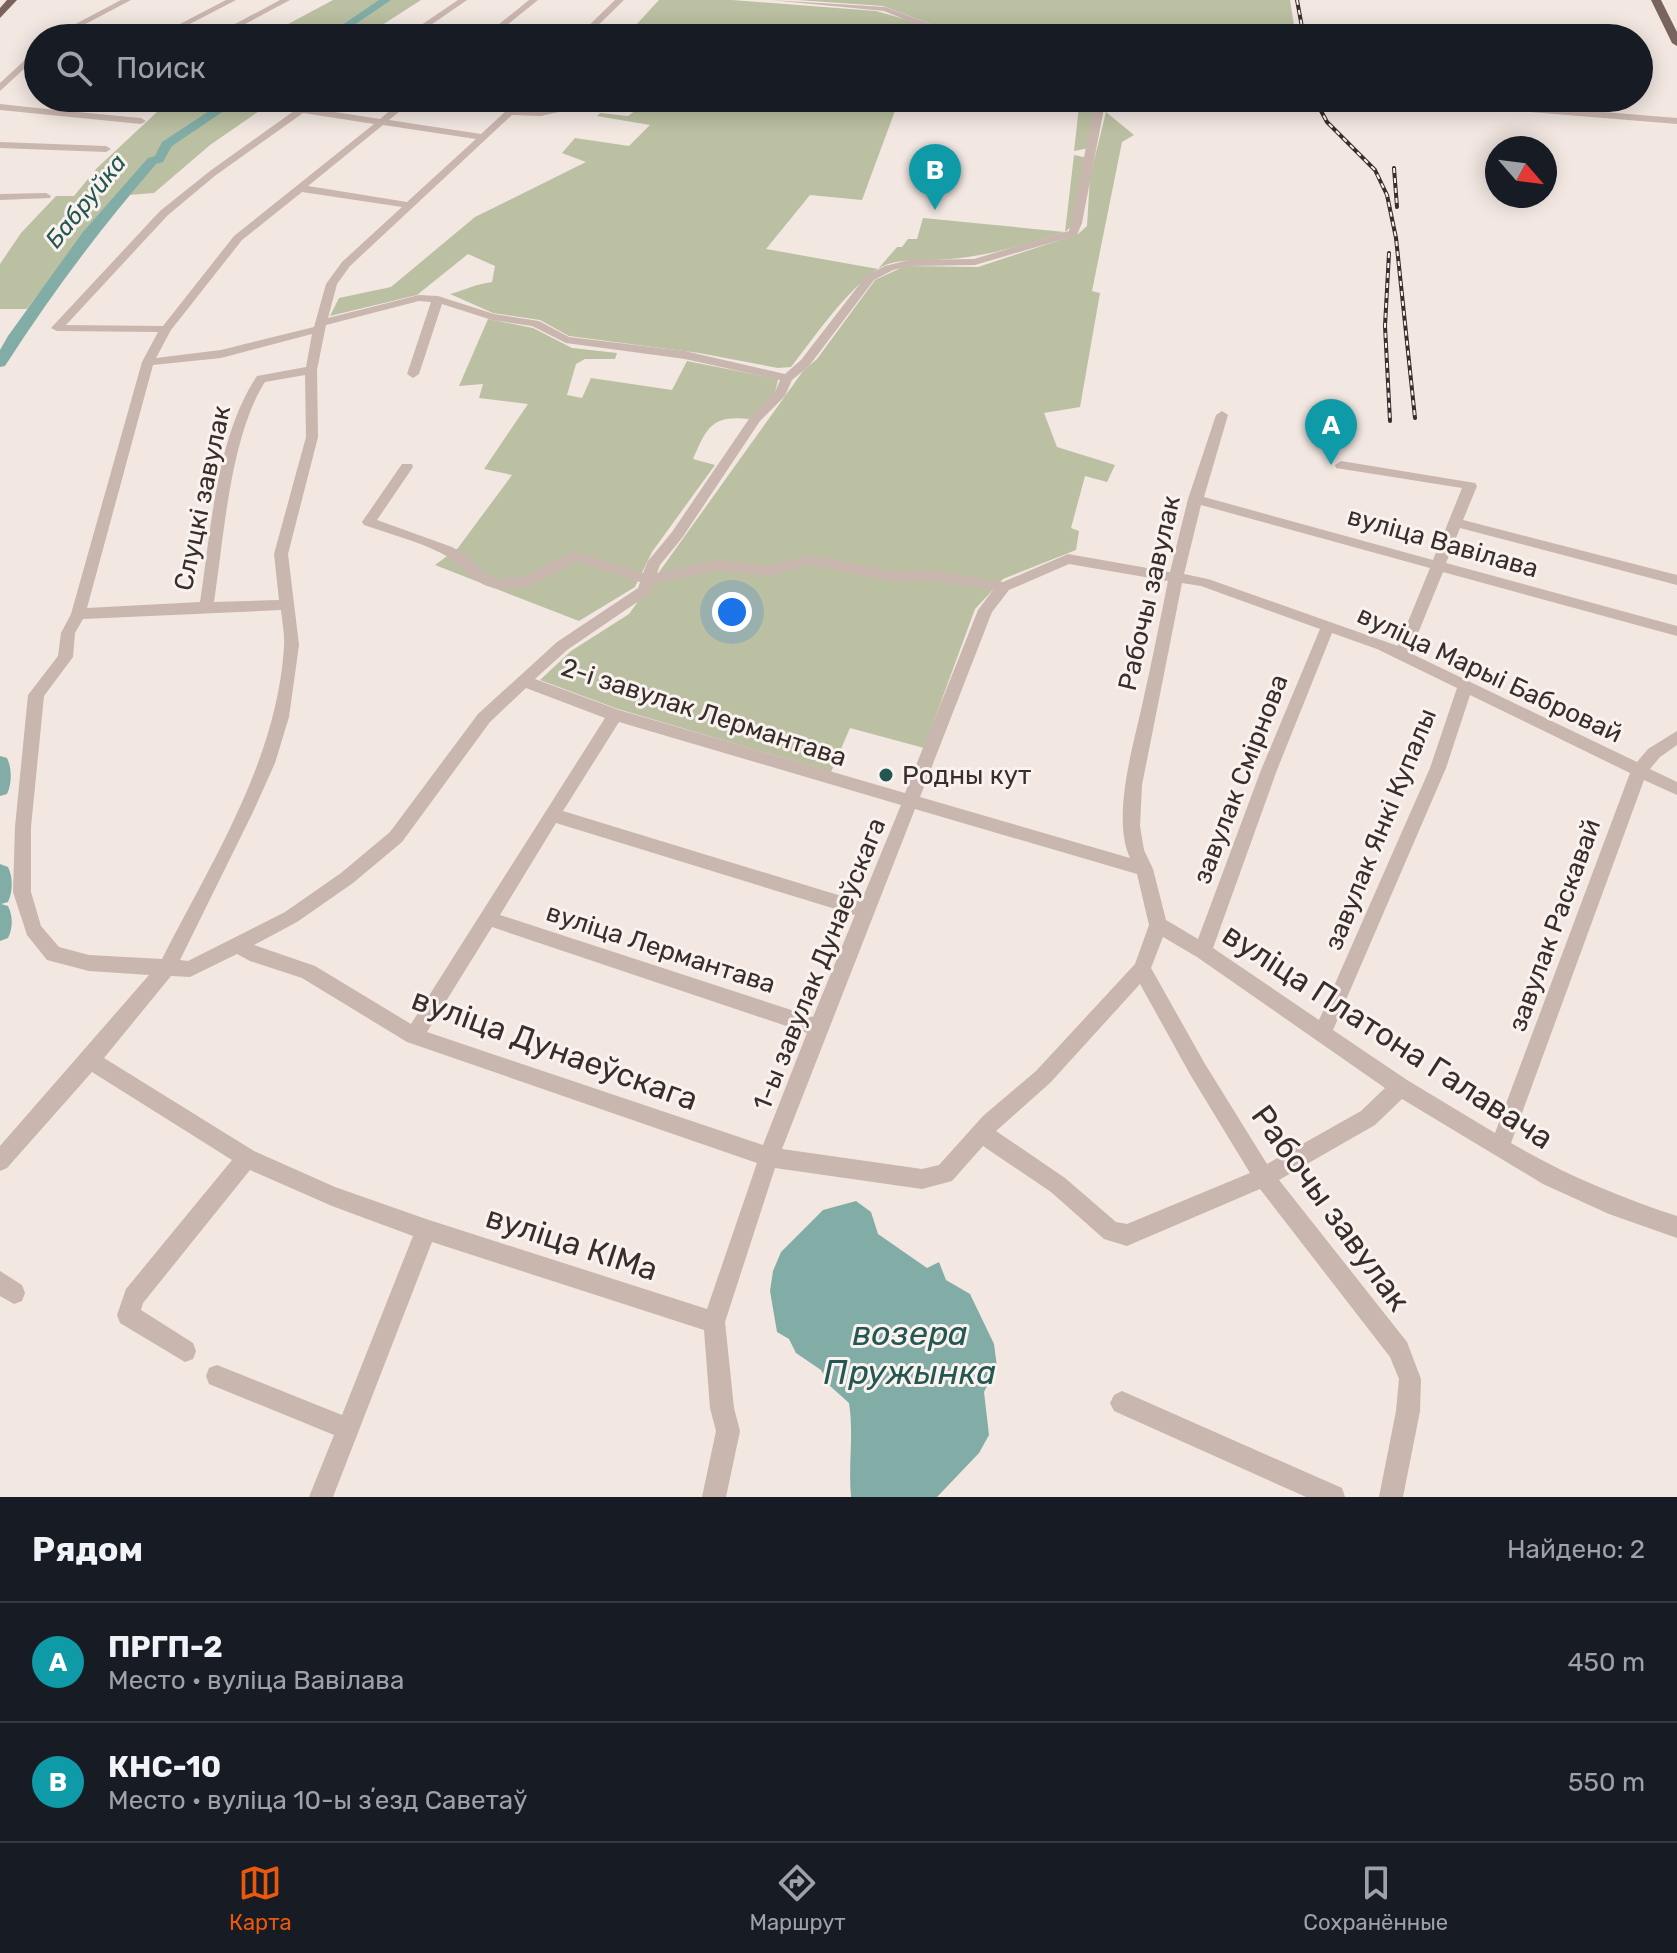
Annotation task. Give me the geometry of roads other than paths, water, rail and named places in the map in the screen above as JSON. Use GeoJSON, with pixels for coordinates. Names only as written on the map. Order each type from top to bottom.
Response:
{"type":"FeatureCollection","features":[{"type":"Feature","properties":{"kind":"main road"},"geometry":{"type":"LineString","coordinates":[[0,15],[12,0]]}},
{"type":"Feature","properties":{"kind":"main road"},"geometry":{"type":"LineString","coordinates":[[1656,0],[1677,43]]}},
{"type":"Feature","properties":{"kind":"street"},"geometry":{"type":"LineString","coordinates":[[80,24],[127,0]]}},
{"type":"Feature","properties":{"kind":"street"},"geometry":{"type":"LineString","coordinates":[[185,24],[232,0]]}},
{"type":"Feature","properties":{"kind":"street"},"geometry":{"type":"LineString","coordinates":[[240,24],[286,0]]}},
{"type":"Feature","properties":{"kind":"street"},"geometry":{"type":"LineString","coordinates":[[427,24],[463,0]]}},
{"type":"Feature","properties":{"kind":"street"},"geometry":{"type":"LineString","coordinates":[[504,24],[534,0]]}},
{"type":"Feature","properties":{"kind":"street"},"geometry":{"type":"LineString","coordinates":[[595,24],[620,0]]}},
{"type":"Feature","properties":{"kind":"street"},"geometry":{"type":"LineString","coordinates":[[775,0],[885,9],[923,24]]}},
{"type":"Feature","properties":{"kind":"street"},"geometry":{"type":"LineString","coordinates":[[0,88],[24,65]]}},
{"type":"Feature","properties":{"kind":"street"},"geometry":{"type":"LineString","coordinates":[[19,108],[24,106]]}},
{"type":"Feature","properties":{"kind":"street"},"geometry":{"type":"LineString","coordinates":[[0,107],[24,109]]}},
{"type":"Feature","properties":{"kind":"street"},"geometry":{"type":"LineString","coordinates":[[57,112],[141,121]]}},
{"type":"Feature","properties":{"kind":"street"},"geometry":{"type":"LineString","coordinates":[[166,329],[57,328],[164,213],[213,173],[298,112]]}},
{"type":"Feature","properties":{"kind":"street"},"geometry":{"type":"LineString","coordinates":[[315,112],[484,137]]}},
{"type":"Feature","properties":{"kind":"street"},"geometry":{"type":"LineString","coordinates":[[395,112],[238,238],[166,329],[148,362],[78,614],[68,633],[65,657],[36,695],[23,827],[22,892],[33,930],[53,954],[89,963],[190,969],[240,946],[291,917],[336,886],[396,837],[484,718],[562,646],[644,591],[653,564],[677,535],[755,419],[781,393],[787,378],[805,363],[870,278],[909,263],[975,262],[1073,233],[1098,112]]}},
{"type":"Feature","properties":{"kind":"street"},"geometry":{"type":"LineString","coordinates":[[0,1161],[168,966],[267,763],[281,717],[290,660],[289,605],[281,554],[312,437],[311,370],[332,284],[346,264],[511,112]]}},
{"type":"Feature","properties":{"kind":"street"},"geometry":{"type":"LineString","coordinates":[[1567,112],[1677,121]]}},
{"type":"Feature","properties":{"kind":"street"},"geometry":{"type":"LineString","coordinates":[[0,145],[106,149]]}},
{"type":"Feature","properties":{"kind":"street"},"geometry":{"type":"LineString","coordinates":[[298,188],[409,205]]}},
{"type":"Feature","properties":{"kind":"street"},"geometry":{"type":"LineString","coordinates":[[0,197],[46,196]]}},
{"type":"Feature","properties":{"kind":"street"},"geometry":{"type":"LineString","coordinates":[[148,362],[221,354],[419,298],[438,299],[492,317],[535,323],[566,340],[685,355],[787,378]]}},
{"type":"Feature","properties":{"kind":"street"},"geometry":{"type":"LineString","coordinates":[[413,374],[438,299]]}},
{"type":"Feature","properties":{"kind":"street","name":"Слуцкі завулак"},"geometry":{"type":"LineString","coordinates":[[78,614],[206,607],[236,434],[252,390],[261,379],[311,370]]}},
{"type":"Feature","properties":{"kind":"street","name":"Рабочы завулак"},"geometry":{"type":"LineString","coordinates":[[1158,925],[1134,838],[1134,785],[1195,499],[1222,415]]}},
{"type":"Feature","properties":{"kind":"street"},"geometry":{"type":"LineString","coordinates":[[1341,465],[1368,471],[1434,477],[1470,486],[1440,567],[1402,655]]}},
{"type":"Feature","properties":{"kind":"street"},"geometry":{"type":"LineString","coordinates":[[407,467],[369,522],[426,541],[458,557],[483,579],[501,586],[547,572],[573,556],[648,580],[718,565],[767,571],[811,560],[896,577],[928,575],[1004,587]]}},
{"type":"Feature","properties":{"kind":"street","name":"вуліца Вавілава"},"geometry":{"type":"LineString","coordinates":[[1195,499],[1677,631]]}},
{"type":"Feature","properties":{"kind":"street"},"geometry":{"type":"LineString","coordinates":[[1457,523],[1677,580]]}},
{"type":"Feature","properties":{"kind":"street","name":"вуліца Марыі Бабровай"},"geometry":{"type":"LineString","coordinates":[[1004,587],[1068,559],[1203,582],[1402,655],[1677,789]]}},
{"type":"Feature","properties":{"kind":"street","name":"1-ы завулак Дунаеўскага"},"geometry":{"type":"LineString","coordinates":[[714,1322],[769,1157],[819,1028],[912,804],[985,610],[1004,587]]}},
{"type":"Feature","properties":{"kind":"street"},"geometry":{"type":"LineString","coordinates":[[206,607],[289,605]]}},
{"type":"Feature","properties":{"kind":"street","name":"завулак Смірнова"},"geometry":{"type":"LineString","coordinates":[[1203,951],[1269,770],[1328,626]]}},
{"type":"Feature","properties":{"kind":"street","name":"2-і завулак Лермантава"},"geometry":{"type":"LineString","coordinates":[[526,682],[615,715],[912,804],[1144,869]]}},
{"type":"Feature","properties":{"kind":"street","name":"завулак Янкі Купалы"},"geometry":{"type":"LineString","coordinates":[[1322,1034],[1438,768],[1465,686]]}},
{"type":"Feature","properties":{"kind":"street"},"geometry":{"type":"LineString","coordinates":[[414,1036],[615,715]]}},
{"type":"Feature","properties":{"kind":"street","name":"завулак Раскавай"},"geometry":{"type":"LineString","coordinates":[[1500,1146],[1639,771],[1654,753],[1677,737]]}},
{"type":"Feature","properties":{"kind":"street"},"geometry":{"type":"LineString","coordinates":[[553,815],[866,911]]}},
{"type":"Feature","properties":{"kind":"street","name":"вуліца Лермантава"},"geometry":{"type":"LineString","coordinates":[[486,918],[819,1028]]}},
{"type":"Feature","properties":{"kind":"street"},"geometry":{"type":"LineString","coordinates":[[769,1157],[922,1179],[945,1174],[981,1133],[1043,1077],[1142,969],[1158,925]]}},
{"type":"Feature","properties":{"kind":"street","name":"вуліца Платона Галавача"},"geometry":{"type":"LineString","coordinates":[[1158,925],[1203,951],[1400,1087],[1550,1177],[1609,1204],[1677,1227]]}},
{"type":"Feature","properties":{"kind":"street","name":"вуліца Дунаеўскага"},"geometry":{"type":"LineString","coordinates":[[240,946],[256,955],[308,972],[414,1036],[769,1157]]}},
{"type":"Feature","properties":{"kind":"street","name":"Рабочы завулак"},"geometry":{"type":"LineString","coordinates":[[1142,969],[1198,1070],[1264,1177],[1399,1350],[1410,1379],[1408,1411],[1391,1497]]}},
{"type":"Feature","properties":{"kind":"street","name":"вуліца КІМа"},"geometry":{"type":"LineString","coordinates":[[90,1060],[247,1158],[332,1196],[426,1230],[714,1322]]}},
{"type":"Feature","properties":{"kind":"street"},"geometry":{"type":"LineString","coordinates":[[981,1133],[1058,1185],[1111,1232],[1127,1235],[1264,1177],[1368,1118],[1400,1087]]}},
{"type":"Feature","properties":{"kind":"street"},"geometry":{"type":"LineString","coordinates":[[185,1351],[128,1315],[134,1297],[247,1158]]}},
{"type":"Feature","properties":{"kind":"street"},"geometry":{"type":"LineString","coordinates":[[321,1497],[426,1230]]}},
{"type":"Feature","properties":{"kind":"street"},"geometry":{"type":"LineString","coordinates":[[714,1322],[722,1408],[728,1431],[714,1497]]}},
{"type":"Feature","properties":{"kind":"street"},"geometry":{"type":"LineString","coordinates":[[217,1376],[349,1430]]}},
{"type":"Feature","properties":{"kind":"street"},"geometry":{"type":"LineString","coordinates":[[1122,1403],[1333,1497]]}},
{"type":"Feature","properties":{"kind":"water","name":"возера Пружынка"},"geometry":{"type":"Polygon","coordinates":[[[856,1201],[871,1212],[878,1234],[927,1268],[939,1262],[946,1280],[970,1294],[994,1344],[997,1367],[984,1392],[989,1435],[979,1453],[937,1497],[851,1497],[849,1403],[829,1385],[821,1370],[796,1353],[789,1339],[777,1332],[770,1291],[773,1271],[781,1252],[823,1210],[856,1201]]]}},
{"type":"Feature","properties":{"kind":"waterway","name":"Бабруйка"},"geometry":{"type":"LineString","coordinates":[[349,24],[386,0]]}},
{"type":"Feature","properties":{"kind":"waterway","name":"Бабруйка"},"geometry":{"type":"LineString","coordinates":[[0,363],[15,336],[88,235],[152,161],[159,159],[166,145],[216,112]]}},
{"type":"Feature","properties":{"kind":"waterway","name":"Бабруйка"},"geometry":{"type":"LineString","coordinates":[[0,764],[0,788]]}},
{"type":"Feature","properties":{"kind":"waterway","name":"Бабруйка"},"geometry":{"type":"LineString","coordinates":[[0,873],[0,895]]}},
{"type":"Feature","properties":{"kind":"waterway","name":"Бабруйка"},"geometry":{"type":"LineString","coordinates":[[0,913],[0,931]]}},
{"type":"Feature","properties":{"kind":"railway"},"geometry":{"type":"LineString","coordinates":[[1297,0],[1301,24]]}},
{"type":"Feature","properties":{"kind":"railway"},"geometry":{"type":"LineString","coordinates":[[1322,112],[1327,122],[1375,170],[1387,195],[1396,238],[1415,418]]}},
{"type":"Feature","properties":{"kind":"railway"},"geometry":{"type":"LineString","coordinates":[[1394,168],[1397,207]]}},
{"type":"Feature","properties":{"kind":"railway"},"geometry":{"type":"LineString","coordinates":[[1389,253],[1385,326],[1390,421]]}},
{"type":"Feature","properties":{"kind":"place","name":"КНС-10"},"geometry":{"type":"Point","coordinates":[935,210]}},
{"type":"Feature","properties":{"kind":"place","name":"ПРГП-2"},"geometry":{"type":"Point","coordinates":[1331,465]}},
{"type":"Feature","properties":{"kind":"place","name":"Родны кут"},"geometry":{"type":"Point","coordinates":[886,775]}}]}
